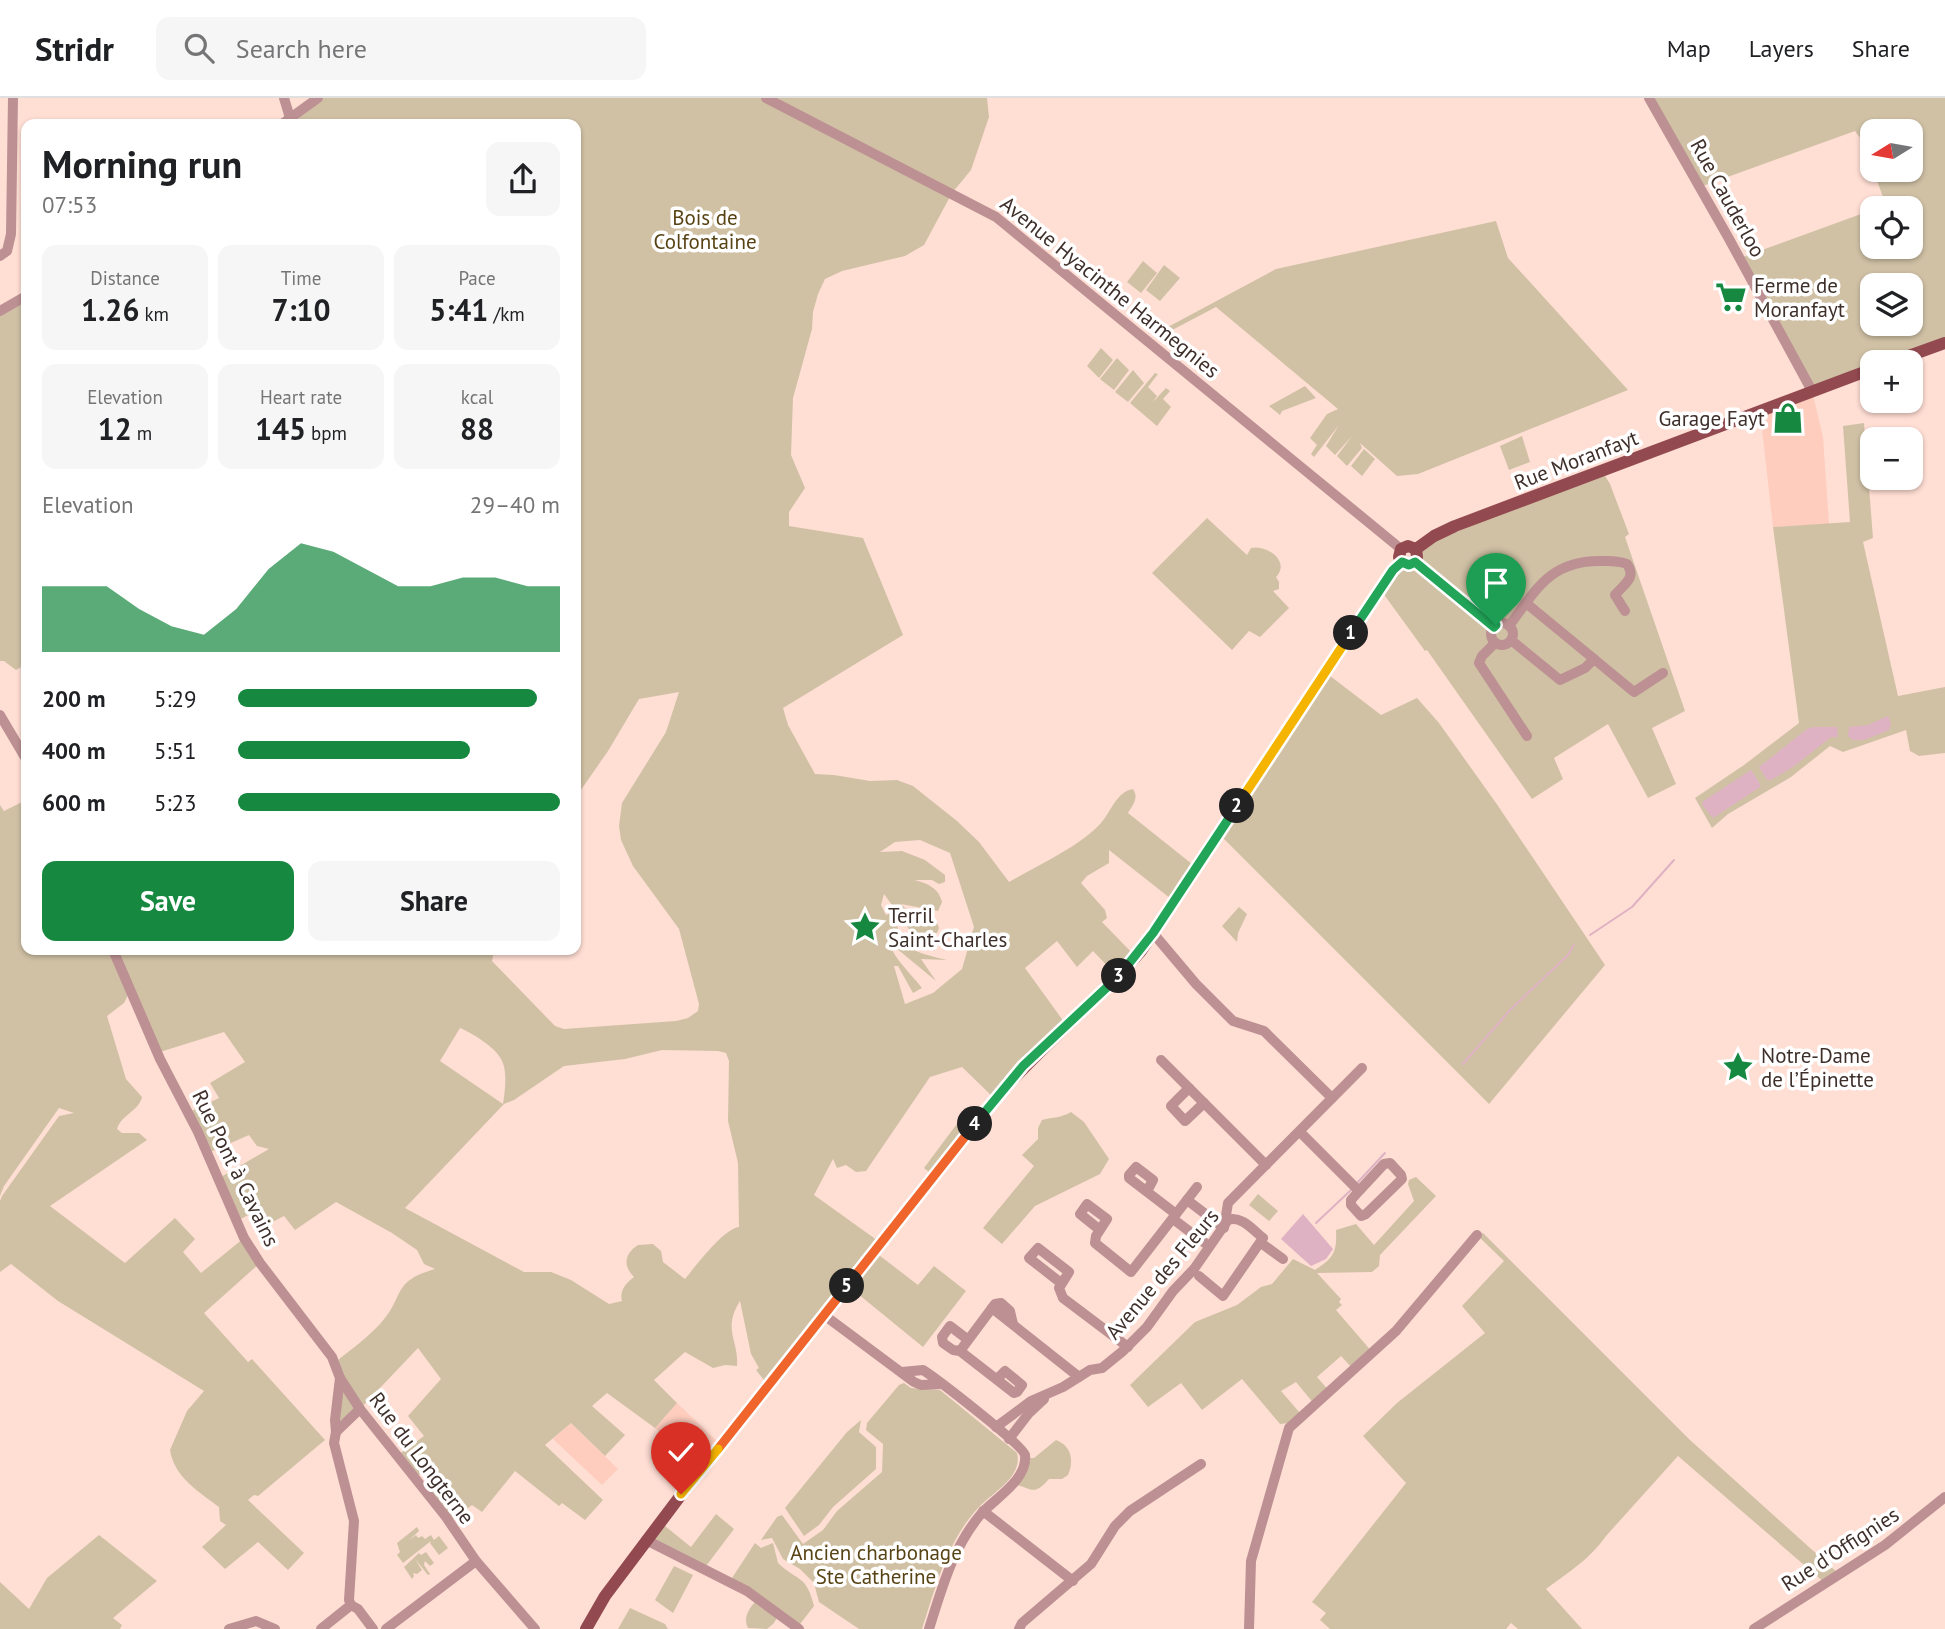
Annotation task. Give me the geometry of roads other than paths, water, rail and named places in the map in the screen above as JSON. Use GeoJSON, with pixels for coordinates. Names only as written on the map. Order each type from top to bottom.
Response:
{"type":"FeatureCollection","features":[{"type":"Feature","properties":{"kind":"main road"},"geometry":{"type":"LineString","coordinates":[[1923,351],[1945,343]]}},
{"type":"Feature","properties":{"kind":"main road","name":"Rue Moranfayt"},"geometry":{"type":"LineString","coordinates":[[824,1315],[1023,1066],[1118,977],[1153,933],[1380,589],[1393,570],[1408,556],[1434,536],[1455,526],[1860,373]]}},
{"type":"Feature","properties":{"kind":"main road"},"geometry":{"type":"LineString","coordinates":[[586,1629],[605,1596],[646,1540],[824,1315]]}},
{"type":"Feature","properties":{"kind":"street"},"geometry":{"type":"LineString","coordinates":[[0,256],[7,251],[11,234],[13,98]]}},
{"type":"Feature","properties":{"kind":"street"},"geometry":{"type":"LineString","coordinates":[[284,98],[286,119]]}},
{"type":"Feature","properties":{"kind":"street"},"geometry":{"type":"LineString","coordinates":[[289,119],[318,98]]}},
{"type":"Feature","properties":{"kind":"street","name":"Avenue Hyacinthe Harmegnies"},"geometry":{"type":"LineString","coordinates":[[766,98],[996,217],[1494,627]]}},
{"type":"Feature","properties":{"kind":"street","name":"Rue Cauderloo"},"geometry":{"type":"LineString","coordinates":[[1648,98],[1720,222],[1812,391]]}},
{"type":"Feature","properties":{"kind":"street"},"geometry":{"type":"LineString","coordinates":[[0,111],[13,112]]}},
{"type":"Feature","properties":{"kind":"street"},"geometry":{"type":"LineString","coordinates":[[0,312],[21,299]]}},
{"type":"Feature","properties":{"kind":"street"},"geometry":{"type":"LineString","coordinates":[[1508,626],[1557,570],[1585,561],[1620,561],[1627,564],[1631,571],[1630,579],[1615,595],[1625,611]]}},
{"type":"Feature","properties":{"kind":"street"},"geometry":{"type":"LineString","coordinates":[[1526,603],[1634,692],[1663,673]]}},
{"type":"Feature","properties":{"kind":"street"},"geometry":{"type":"LineString","coordinates":[[1503,624],[1508,626],[1513,634],[1511,640],[1503,645],[1495,643],[1491,637],[1494,627],[1503,624]]}},
{"type":"Feature","properties":{"kind":"street"},"geometry":{"type":"LineString","coordinates":[[1511,640],[1560,680],[1585,668],[1594,659]]}},
{"type":"Feature","properties":{"kind":"street"},"geometry":{"type":"LineString","coordinates":[[1495,643],[1479,663],[1527,736]]}},
{"type":"Feature","properties":{"kind":"street"},"geometry":{"type":"LineString","coordinates":[[0,715],[21,751]]}},
{"type":"Feature","properties":{"kind":"street"},"geometry":{"type":"LineString","coordinates":[[1153,933],[1196,984],[1233,1021],[1264,1031],[1332,1098]]}},
{"type":"Feature","properties":{"kind":"street","name":"Rue Pont à Cavains"},"geometry":{"type":"LineString","coordinates":[[115,955],[160,1059],[198,1132],[244,1238],[332,1357],[340,1378]]}},
{"type":"Feature","properties":{"kind":"street"},"geometry":{"type":"LineString","coordinates":[[1161,1060],[1266,1166]]}},
{"type":"Feature","properties":{"kind":"street"},"geometry":{"type":"LineString","coordinates":[[1187,1200],[1224,1228],[1228,1203],[1362,1068]]}},
{"type":"Feature","properties":{"kind":"street"},"geometry":{"type":"LineString","coordinates":[[1189,1088],[1171,1106],[1185,1121],[1204,1103]]}},
{"type":"Feature","properties":{"kind":"street"},"geometry":{"type":"LineString","coordinates":[[1300,1132],[1359,1191]]}},
{"type":"Feature","properties":{"kind":"street"},"geometry":{"type":"LineString","coordinates":[[1390,1163],[1401,1175],[1402,1179],[1361,1216],[1350,1205],[1359,1191],[1384,1164],[1390,1163]]}},
{"type":"Feature","properties":{"kind":"street"},"geometry":{"type":"LineString","coordinates":[[1100,1230],[1094,1242],[1131,1272],[1197,1187]]}},
{"type":"Feature","properties":{"kind":"street"},"geometry":{"type":"LineString","coordinates":[[1147,1191],[1209,1247]]}},
{"type":"Feature","properties":{"kind":"street","name":"Avenue des Fleurs"},"geometry":{"type":"LineString","coordinates":[[996,1427],[1090,1370],[1102,1368],[1147,1327],[1172,1291],[1194,1269],[1228,1220],[1236,1218],[1262,1241]]}},
{"type":"Feature","properties":{"kind":"street"},"geometry":{"type":"LineString","coordinates":[[1249,1629],[1251,1561],[1289,1429],[1391,1336],[1477,1235]]}},
{"type":"Feature","properties":{"kind":"street"},"geometry":{"type":"LineString","coordinates":[[1199,1276],[1223,1296],[1262,1241],[1283,1259]]}},
{"type":"Feature","properties":{"kind":"street"},"geometry":{"type":"LineString","coordinates":[[1061,1283],[1059,1288],[1063,1298],[1124,1346]]}},
{"type":"Feature","properties":{"kind":"street"},"geometry":{"type":"LineString","coordinates":[[956,1350],[992,1308],[1077,1378]]}},
{"type":"Feature","properties":{"kind":"street"},"geometry":{"type":"LineString","coordinates":[[824,1315],[902,1372],[923,1370],[996,1427],[1024,1453],[1023,1465],[1008,1491],[983,1511],[962,1538],[929,1629]]}},
{"type":"Feature","properties":{"kind":"street"},"geometry":{"type":"LineString","coordinates":[[967,1339],[950,1326],[942,1340],[997,1379]]}},
{"type":"Feature","properties":{"kind":"street"},"geometry":{"type":"LineString","coordinates":[[340,1378],[334,1443],[354,1521],[349,1588],[351,1605]]}},
{"type":"Feature","properties":{"kind":"street","name":"Rue du Longterne"},"geometry":{"type":"LineString","coordinates":[[340,1378],[360,1409],[438,1507],[476,1561],[535,1629]]}},
{"type":"Feature","properties":{"kind":"street"},"geometry":{"type":"LineString","coordinates":[[336,1432],[360,1409]]}},
{"type":"Feature","properties":{"kind":"street","name":"Avenue des Fleurs"},"geometry":{"type":"LineString","coordinates":[[1009,1439],[1026,1410]]}},
{"type":"Feature","properties":{"kind":"street"},"geometry":{"type":"LineString","coordinates":[[1019,1629],[1022,1623],[1091,1563],[1115,1526],[1130,1511],[1201,1464]]}},
{"type":"Feature","properties":{"kind":"street","name":"Rue d'Offignies"},"geometry":{"type":"LineString","coordinates":[[1754,1629],[1885,1545],[1945,1497]]}},
{"type":"Feature","properties":{"kind":"street"},"geometry":{"type":"LineString","coordinates":[[983,1511],[1073,1581]]}},
{"type":"Feature","properties":{"kind":"street"},"geometry":{"type":"LineString","coordinates":[[646,1540],[747,1591],[799,1629]]}},
{"type":"Feature","properties":{"kind":"street"},"geometry":{"type":"LineString","coordinates":[[386,1629],[476,1561]]}},
{"type":"Feature","properties":{"kind":"street"},"geometry":{"type":"LineString","coordinates":[[321,1629],[351,1605]]}},
{"type":"Feature","properties":{"kind":"street"},"geometry":{"type":"LineString","coordinates":[[351,1605],[358,1609],[373,1629]]}},
{"type":"Feature","properties":{"kind":"street"},"geometry":{"type":"LineString","coordinates":[[229,1629],[256,1621],[275,1629]]}},
{"type":"Feature","properties":{"kind":"waterway"},"geometry":{"type":"LineString","coordinates":[[1590,935],[1632,907],[1674,860]]}},
{"type":"Feature","properties":{"kind":"waterway"},"geometry":{"type":"LineString","coordinates":[[1463,1064],[1510,1010],[1568,955],[1574,945]]}},
{"type":"Feature","properties":{"kind":"waterway"},"geometry":{"type":"LineString","coordinates":[[1358,1182],[1385,1153]]}},
{"type":"Feature","properties":{"kind":"waterway"},"geometry":{"type":"LineString","coordinates":[[1316,1223],[1351,1190]]}},
{"type":"Feature","properties":{"kind":"place","name":"Ferme de Moranfayt"},"geometry":{"type":"Point","coordinates":[1731,297]}},
{"type":"Feature","properties":{"kind":"place","name":"Garage Fayt"},"geometry":{"type":"Point","coordinates":[1788,418]}},
{"type":"Feature","properties":{"kind":"place","name":"Terril Saint-Charles"},"geometry":{"type":"Point","coordinates":[865,927]}},
{"type":"Feature","properties":{"kind":"place","name":"Notre-Dame de l’Épinette"},"geometry":{"type":"Point","coordinates":[1738,1067]}},
{"type":"Feature","properties":{"kind":"park label","name":"Bois de Colfontaine"},"geometry":{"type":"Point","coordinates":[705,229]}},
{"type":"Feature","properties":{"kind":"park label","name":"Ancien charbonage Ste Catherine"},"geometry":{"type":"Point","coordinates":[876,1564]}}]}
